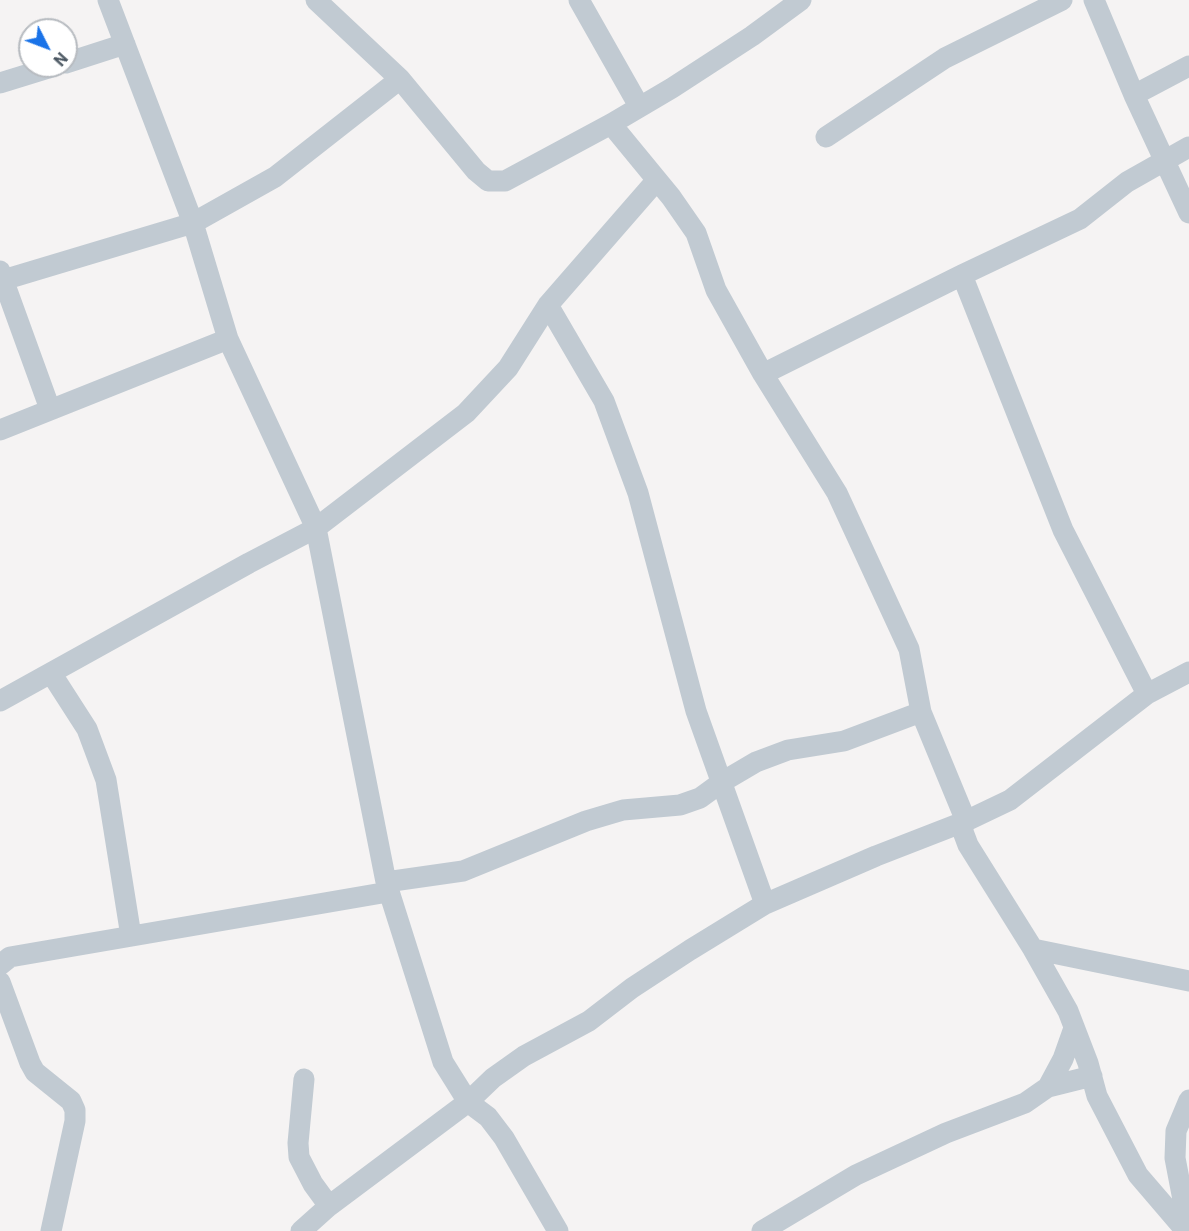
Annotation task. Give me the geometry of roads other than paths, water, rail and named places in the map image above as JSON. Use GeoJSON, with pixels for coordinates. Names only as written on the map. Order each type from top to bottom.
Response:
{"type":"FeatureCollection","features":[{"type":"Feature","properties":{"kind":"street"},"geometry":{"type":"LineString","coordinates":[[108,0],[193,223],[228,339],[316,528],[387,887],[443,1062],[468,1102],[488,1117],[504,1138],[558,1231]]}},
{"type":"Feature","properties":{"kind":"street"},"geometry":{"type":"LineString","coordinates":[[316,0],[400,80],[476,171],[488,181],[505,181],[611,124],[752,36],[801,0]]}},
{"type":"Feature","properties":{"kind":"street"},"geometry":{"type":"LineString","coordinates":[[579,0],[639,106]]}},
{"type":"Feature","properties":{"kind":"street"},"geometry":{"type":"LineString","coordinates":[[826,137],[945,58],[1062,0]]}},
{"type":"Feature","properties":{"kind":"street"},"geometry":{"type":"LineString","coordinates":[[1094,0],[1134,95],[1189,213]]}},
{"type":"Feature","properties":{"kind":"street"},"geometry":{"type":"LineString","coordinates":[[78,59],[125,44]]}},
{"type":"Feature","properties":{"kind":"street"},"geometry":{"type":"LineString","coordinates":[[1134,95],[1189,66]]}},
{"type":"Feature","properties":{"kind":"street"},"geometry":{"type":"LineString","coordinates":[[0,83],[18,77]]}},
{"type":"Feature","properties":{"kind":"street"},"geometry":{"type":"LineString","coordinates":[[50,409],[1,278],[193,223],[275,177],[400,80]]}},
{"type":"Feature","properties":{"kind":"street"},"geometry":{"type":"LineString","coordinates":[[611,124],[696,233],[716,290],[837,493],[909,649],[921,712],[966,821],[962,829],[968,845],[1034,949],[1068,1011],[1097,1096],[1138,1175],[1187,1231]]}},
{"type":"Feature","properties":{"kind":"street"},"geometry":{"type":"LineString","coordinates":[[764,374],[1080,219],[1127,182],[1189,147]]}},
{"type":"Feature","properties":{"kind":"street"},"geometry":{"type":"LineString","coordinates":[[0,700],[316,528],[466,412],[508,368],[548,305],[656,181]]}},
{"type":"Feature","properties":{"kind":"street"},"geometry":{"type":"LineString","coordinates":[[962,275],[1063,530],[1147,694]]}},
{"type":"Feature","properties":{"kind":"street"},"geometry":{"type":"LineString","coordinates":[[548,305],[604,401],[639,493],[696,711],[765,904]]}},
{"type":"Feature","properties":{"kind":"street"},"geometry":{"type":"LineString","coordinates":[[0,430],[228,339]]}},
{"type":"Feature","properties":{"kind":"street"},"geometry":{"type":"LineString","coordinates":[[301,1231],[330,1206],[468,1102],[493,1078],[524,1056],[590,1021],[632,988],[690,950],[765,904],[876,856],[966,821],[1010,800],[1147,694],[1189,672]]}},
{"type":"Feature","properties":{"kind":"street"},"geometry":{"type":"LineString","coordinates":[[51,673],[87,729],[106,780],[131,936]]}},
{"type":"Feature","properties":{"kind":"street"},"geometry":{"type":"LineString","coordinates":[[0,965],[10,957],[131,936],[463,871],[586,821],[623,810],[690,802],[756,762],[788,750],[844,741],[921,712]]}},
{"type":"Feature","properties":{"kind":"street"},"geometry":{"type":"LineString","coordinates":[[1034,949],[1188,986]]}},
{"type":"Feature","properties":{"kind":"street"},"geometry":{"type":"LineString","coordinates":[[0,982],[35,1072],[71,1101],[75,1110],[75,1121],[51,1231]]}},
{"type":"Feature","properties":{"kind":"street"},"geometry":{"type":"LineString","coordinates":[[1048,1088],[1063,1059],[1074,1028]]}},
{"type":"Feature","properties":{"kind":"street"},"geometry":{"type":"LineString","coordinates":[[762,1231],[856,1175],[946,1133],[1025,1103],[1048,1088],[1092,1076]]}},
{"type":"Feature","properties":{"kind":"street"},"geometry":{"type":"LineString","coordinates":[[304,1079],[298,1143],[299,1157],[313,1184],[330,1206]]}},
{"type":"Feature","properties":{"kind":"street"},"geometry":{"type":"LineString","coordinates":[[1187,1231],[1175,1158],[1176,1131],[1189,1100]]}},
{"type":"Feature","properties":{"kind":"street"},"geometry":{"type":"LineString","coordinates":[[1148,1187],[1165,1173],[1175,1158]]}}]}
